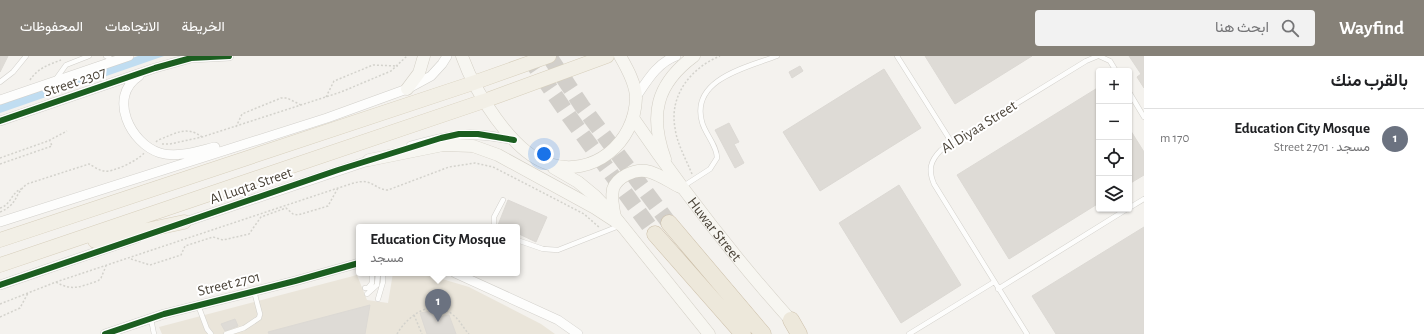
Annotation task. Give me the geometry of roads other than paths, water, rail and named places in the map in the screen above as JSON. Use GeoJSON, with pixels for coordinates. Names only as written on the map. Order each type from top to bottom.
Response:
{"type":"FeatureCollection","features":[{"type":"Feature","properties":{"kind":"highway","name":"Huwar Street"},"geometry":{"type":"LineString","coordinates":[[669,223],[763,334]]}},
{"type":"Feature","properties":{"kind":"highway"},"geometry":{"type":"LineString","coordinates":[[655,234],[743,334]]}},
{"type":"Feature","properties":{"kind":"main road"},"geometry":{"type":"LineString","coordinates":[[407,90],[419,73],[424,56]]}},
{"type":"Feature","properties":{"kind":"main road"},"geometry":{"type":"LineString","coordinates":[[462,56],[474,84],[484,101],[514,140],[530,154],[578,182],[595,196],[618,221],[709,334]]}},
{"type":"Feature","properties":{"kind":"main road","name":"Al Luqta Street"},"geometry":{"type":"LineString","coordinates":[[0,240],[474,84],[549,56]]}},
{"type":"Feature","properties":{"kind":"main road","name":"Al Luqta Street"},"geometry":{"type":"LineString","coordinates":[[0,265],[484,101],[607,56]]}},
{"type":"Feature","properties":{"kind":"main road"},"geometry":{"type":"LineString","coordinates":[[548,164],[563,167],[578,167],[593,163],[607,156],[623,139],[633,118],[636,97],[632,81],[620,56]]}},
{"type":"Feature","properties":{"kind":"main road"},"geometry":{"type":"LineString","coordinates":[[670,171],[658,132],[656,118],[658,104],[670,78],[694,56]]}},
{"type":"Feature","properties":{"kind":"main road","name":"Huwar Street"},"geometry":{"type":"LineString","coordinates":[[633,118],[681,188],[725,244],[795,327],[804,334]]}},
{"type":"Feature","properties":{"kind":"main road"},"geometry":{"type":"LineString","coordinates":[[369,160],[443,146],[473,146],[486,150],[504,159],[618,221]]}},
{"type":"Feature","properties":{"kind":"main road"},"geometry":{"type":"LineString","coordinates":[[618,221],[612,198],[614,188],[619,180],[627,174],[637,171],[646,171],[681,188]]}},
{"type":"Feature","properties":{"kind":"main road"},"geometry":{"type":"LineString","coordinates":[[51,248],[80,244],[184,222]]}},
{"type":"Feature","properties":{"kind":"street","name":"Street 2307"},"geometry":{"type":"LineString","coordinates":[[0,100],[129,56]]}},
{"type":"Feature","properties":{"kind":"street","name":"Street 2307"},"geometry":{"type":"LineString","coordinates":[[0,121],[145,71],[192,58],[229,56]]}},
{"type":"Feature","properties":{"kind":"street"},"geometry":{"type":"LineString","coordinates":[[0,222],[256,139],[327,118],[407,90],[431,76],[447,56]]}},
{"type":"Feature","properties":{"kind":"street"},"geometry":{"type":"LineString","coordinates":[[636,97],[652,74],[661,65],[676,56]]}},
{"type":"Feature","properties":{"kind":"street","name":"Street 2307"},"geometry":{"type":"LineString","coordinates":[[145,71],[132,80],[127,87],[123,96],[123,106],[132,127],[152,146],[162,153],[180,154],[256,139]]}},
{"type":"Feature","properties":{"kind":"street","name":"Al Luqta Street"},"geometry":{"type":"LineString","coordinates":[[0,285],[369,160],[441,138],[459,134],[485,135],[514,140]]}},
{"type":"Feature","properties":{"kind":"street","name":"Street 2701"},"geometry":{"type":"LineString","coordinates":[[105,334],[198,305],[356,264]]}},
{"type":"Feature","properties":{"kind":"street"},"geometry":{"type":"LineString","coordinates":[[462,276],[558,320],[578,334]]}},
{"type":"Feature","properties":{"kind":"lane"},"geometry":{"type":"LineString","coordinates":[[0,82],[13,72],[26,56]]}},
{"type":"Feature","properties":{"kind":"lane"},"geometry":{"type":"LineString","coordinates":[[55,81],[66,65],[89,56]]}},
{"type":"Feature","properties":{"kind":"lane"},"geometry":{"type":"LineString","coordinates":[[106,56],[114,61]]}},
{"type":"Feature","properties":{"kind":"lane"},"geometry":{"type":"LineString","coordinates":[[681,188],[714,166],[717,158],[716,150],[701,119],[702,101],[708,89],[724,77],[777,56]]}},
{"type":"Feature","properties":{"kind":"lane"},"geometry":{"type":"LineString","coordinates":[[897,56],[952,143]]}},
{"type":"Feature","properties":{"kind":"lane","name":"Al Diyaa Street"},"geometry":{"type":"LineString","coordinates":[[1027,334],[998,289],[930,175],[930,166],[934,157],[941,150],[1086,61],[1098,56],[1110,61],[1114,68]]}},
{"type":"Feature","properties":{"kind":"lane"},"geometry":{"type":"LineString","coordinates":[[1132,97],[1144,117]]}},
{"type":"Feature","properties":{"kind":"lane"},"geometry":{"type":"LineString","coordinates":[[1132,206],[1144,199]]}},
{"type":"Feature","properties":{"kind":"lane"},"geometry":{"type":"LineString","coordinates":[[494,224],[494,217],[503,200]]}},
{"type":"Feature","properties":{"kind":"lane"},"geometry":{"type":"LineString","coordinates":[[998,289],[1122,212]]}},
{"type":"Feature","properties":{"kind":"lane"},"geometry":{"type":"LineString","coordinates":[[520,241],[543,249],[558,250],[604,232],[618,221]]}},
{"type":"Feature","properties":{"kind":"lane"},"geometry":{"type":"LineString","coordinates":[[364,288],[368,288],[372,283],[372,276]]}},
{"type":"Feature","properties":{"kind":"lane"},"geometry":{"type":"LineString","coordinates":[[367,294],[377,285],[378,276]]}},
{"type":"Feature","properties":{"kind":"lane"},"geometry":{"type":"LineString","coordinates":[[378,298],[383,282],[383,276]]}},
{"type":"Feature","properties":{"kind":"lane"},"geometry":{"type":"LineString","coordinates":[[909,334],[994,282]]}},
{"type":"Feature","properties":{"kind":"lane"},"geometry":{"type":"LineString","coordinates":[[226,334],[244,328],[259,318],[260,314],[254,291]]}},
{"type":"Feature","properties":{"kind":"lane"},"geometry":{"type":"LineString","coordinates":[[198,305],[206,329],[211,334]]}},
{"type":"Feature","properties":{"kind":"lane"},"geometry":{"type":"LineString","coordinates":[[151,319],[154,334]]}},
{"type":"Feature","properties":{"kind":"water"},"geometry":{"type":"Polygon","coordinates":[[[138,56],[164,56],[0,113],[0,104],[138,56]]]}},
{"type":"Feature","properties":{"kind":"tunnel"},"geometry":{"type":"LineString","coordinates":[[528,56],[569,116],[655,234]]}},
{"type":"Feature","properties":{"kind":"tunnel"},"geometry":{"type":"LineString","coordinates":[[549,56],[582,106],[669,223]]}},
{"type":"Feature","properties":{"kind":"place","name":"Education City Mosque"},"geometry":{"type":"Point","coordinates":[438,322]}}]}
